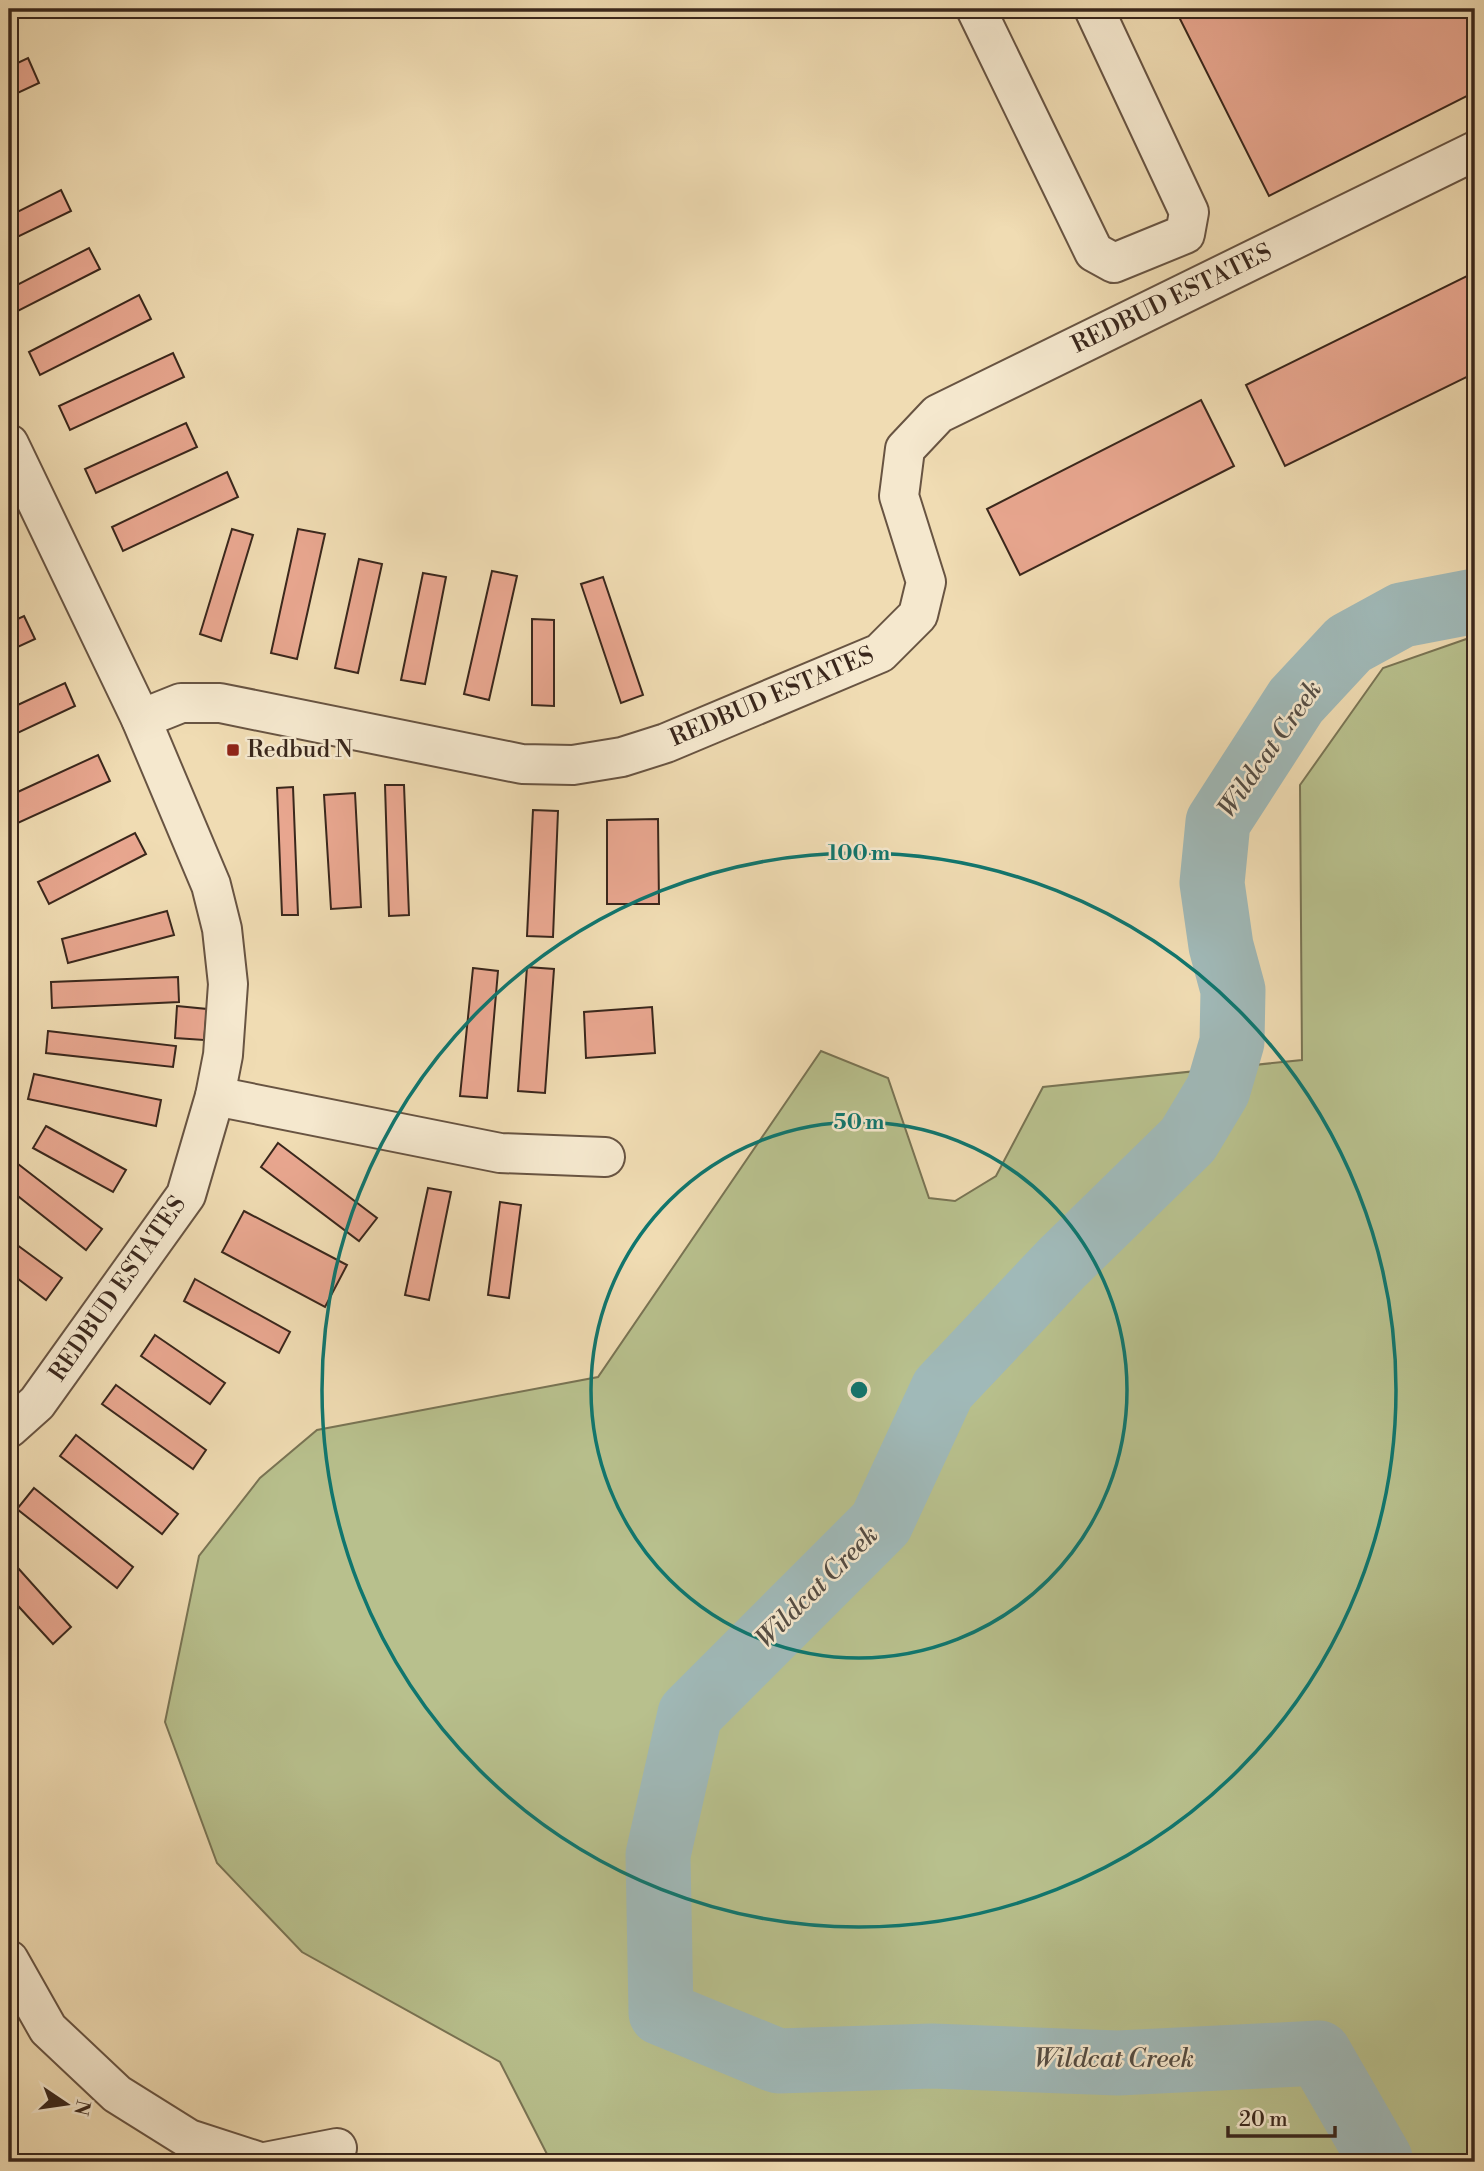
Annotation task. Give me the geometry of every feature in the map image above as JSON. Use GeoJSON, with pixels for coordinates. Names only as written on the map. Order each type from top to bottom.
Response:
{"type":"FeatureCollection","features":[{"type":"Feature","properties":{"kind":"street"},"geometry":{"type":"LineString","coordinates":[[976,9],[1094,252],[1114,263],[1185,234],[1189,212],[1094,9]]}},
{"type":"Feature","properties":{"kind":"street","name":"REDBUD ESTATES"},"geometry":{"type":"LineString","coordinates":[[141,719],[181,703],[220,703],[522,764],[573,765],[622,757],[666,743],[880,653],[918,615],[926,582],[899,496],[905,449],[938,414],[1475,151]]}},
{"type":"Feature","properties":{"kind":"street","name":"REDBUD ESTATES"},"geometry":{"type":"LineString","coordinates":[[9,444],[141,719],[211,885],[222,929],[228,984],[223,1055],[215,1096],[186,1195],[37,1403],[9,1429]]}},
{"type":"Feature","properties":{"kind":"street"},"geometry":{"type":"LineString","coordinates":[[215,1096],[500,1153],[605,1157]]}},
{"type":"Feature","properties":{"kind":"street"},"geometry":{"type":"LineString","coordinates":[[9,1960],[48,2029],[117,2094],[189,2138],[260,2162]]}},
{"type":"Feature","properties":{"kind":"street"},"geometry":{"type":"LineString","coordinates":[[265,2162],[337,2148]]}},
{"type":"Feature","properties":{"kind":"green space"},"geometry":{"type":"Polygon","coordinates":[[[1475,636],[1475,2162],[551,2162],[500,2062],[302,1952],[217,1863],[165,1722],[199,1556],[260,1478],[317,1430],[598,1377],[821,1051],[888,1078],[929,1198],[955,1201],[996,1176],[1043,1087],[1302,1060],[1300,785],[1383,668],[1475,636]]]}},
{"type":"Feature","properties":{"kind":"building"},"geometry":{"type":"Polygon","coordinates":[[[1175,9],[1475,9],[1475,92],[1269,196],[1175,9]]]}},
{"type":"Feature","properties":{"kind":"building"},"geometry":{"type":"Polygon","coordinates":[[[28,58],[39,83],[9,97],[9,67],[28,58]]]}},
{"type":"Feature","properties":{"kind":"building"},"geometry":{"type":"Polygon","coordinates":[[[61,190],[71,211],[9,241],[9,216],[61,190]]]}},
{"type":"Feature","properties":{"kind":"building"},"geometry":{"type":"Polygon","coordinates":[[[89,248],[100,269],[10,315],[9,289],[89,248]]]}},
{"type":"Feature","properties":{"kind":"building"},"geometry":{"type":"Polygon","coordinates":[[[1475,272],[1475,373],[1285,466],[1246,385],[1475,272]]]}},
{"type":"Feature","properties":{"kind":"building"},"geometry":{"type":"Polygon","coordinates":[[[139,295],[151,319],[40,375],[29,352],[139,295]]]}},
{"type":"Feature","properties":{"kind":"building"},"geometry":{"type":"Polygon","coordinates":[[[173,353],[184,377],[70,430],[59,406],[173,353]]]}},
{"type":"Feature","properties":{"kind":"building"},"geometry":{"type":"Polygon","coordinates":[[[1201,400],[1234,466],[1020,575],[987,509],[1201,400]]]}},
{"type":"Feature","properties":{"kind":"building"},"geometry":{"type":"Polygon","coordinates":[[[186,423],[197,447],[96,493],[85,469],[186,423]]]}},
{"type":"Feature","properties":{"kind":"building"},"geometry":{"type":"Polygon","coordinates":[[[227,472],[238,497],[123,551],[112,527],[227,472]]]}},
{"type":"Feature","properties":{"kind":"building"},"geometry":{"type":"Polygon","coordinates":[[[232,529],[253,535],[221,641],[200,634],[232,529]]]}},
{"type":"Feature","properties":{"kind":"building"},"geometry":{"type":"Polygon","coordinates":[[[298,529],[325,534],[297,659],[271,653],[298,529]]]}},
{"type":"Feature","properties":{"kind":"building"},"geometry":{"type":"Polygon","coordinates":[[[359,559],[382,564],[358,673],[335,668],[359,559]]]}},
{"type":"Feature","properties":{"kind":"building"},"geometry":{"type":"Polygon","coordinates":[[[492,571],[517,576],[489,700],[464,694],[492,571]]]}},
{"type":"Feature","properties":{"kind":"building"},"geometry":{"type":"Polygon","coordinates":[[[423,573],[446,577],[425,684],[401,680],[423,573]]]}},
{"type":"Feature","properties":{"kind":"building"},"geometry":{"type":"Polygon","coordinates":[[[603,577],[643,695],[621,703],[581,584],[603,577]]]}},
{"type":"Feature","properties":{"kind":"building"},"geometry":{"type":"Polygon","coordinates":[[[24,616],[35,639],[9,651],[9,623],[24,616]]]}},
{"type":"Feature","properties":{"kind":"building"},"geometry":{"type":"Polygon","coordinates":[[[532,619],[554,620],[554,706],[532,705],[532,619]]]}},
{"type":"Feature","properties":{"kind":"building"},"geometry":{"type":"Polygon","coordinates":[[[65,683],[75,706],[9,737],[9,709],[65,683]]]}},
{"type":"Feature","properties":{"kind":"building"},"geometry":{"type":"Polygon","coordinates":[[[98,755],[110,781],[9,827],[9,796],[98,755]]]}},
{"type":"Feature","properties":{"kind":"building"},"geometry":{"type":"Polygon","coordinates":[[[385,785],[404,785],[409,915],[389,916],[385,785]]]}},
{"type":"Feature","properties":{"kind":"building"},"geometry":{"type":"Polygon","coordinates":[[[293,787],[298,915],[282,915],[277,788],[293,787]]]}},
{"type":"Feature","properties":{"kind":"building"},"geometry":{"type":"Polygon","coordinates":[[[355,793],[361,907],[331,909],[324,795],[355,793]]]}},
{"type":"Feature","properties":{"kind":"building"},"geometry":{"type":"Polygon","coordinates":[[[533,810],[558,811],[553,937],[527,936],[533,810]]]}},
{"type":"Feature","properties":{"kind":"building"},"geometry":{"type":"Polygon","coordinates":[[[658,819],[659,904],[607,904],[607,820],[658,819]]]}},
{"type":"Feature","properties":{"kind":"building"},"geometry":{"type":"Polygon","coordinates":[[[135,833],[146,854],[49,904],[38,882],[135,833]]]}},
{"type":"Feature","properties":{"kind":"building"},"geometry":{"type":"Polygon","coordinates":[[[167,911],[174,935],[68,963],[62,939],[167,911]]]}},
{"type":"Feature","properties":{"kind":"building"},"geometry":{"type":"Polygon","coordinates":[[[527,967],[554,969],[545,1093],[518,1091],[527,967]]]}},
{"type":"Feature","properties":{"kind":"building"},"geometry":{"type":"Polygon","coordinates":[[[473,968],[498,971],[487,1098],[460,1096],[473,968]]]}},
{"type":"Feature","properties":{"kind":"building"},"geometry":{"type":"Polygon","coordinates":[[[178,977],[179,1002],[52,1008],[51,982],[178,977]]]}},
{"type":"Feature","properties":{"kind":"building"},"geometry":{"type":"Polygon","coordinates":[[[177,1006],[207,1009],[204,1040],[175,1038],[177,1006]]]}},
{"type":"Feature","properties":{"kind":"building"},"geometry":{"type":"Polygon","coordinates":[[[652,1007],[655,1053],[586,1058],[584,1012],[652,1007]]]}},
{"type":"Feature","properties":{"kind":"building"},"geometry":{"type":"Polygon","coordinates":[[[48,1031],[176,1046],[173,1067],[46,1053],[48,1031]]]}},
{"type":"Feature","properties":{"kind":"building"},"geometry":{"type":"Polygon","coordinates":[[[34,1074],[161,1100],[156,1126],[28,1099],[34,1074]]]}},
{"type":"Feature","properties":{"kind":"building"},"geometry":{"type":"Polygon","coordinates":[[[46,1126],[126,1170],[113,1192],[33,1148],[46,1126]]]}},
{"type":"Feature","properties":{"kind":"building"},"geometry":{"type":"Polygon","coordinates":[[[278,1143],[377,1218],[359,1241],[261,1167],[278,1143]]]}},
{"type":"Feature","properties":{"kind":"building"},"geometry":{"type":"Polygon","coordinates":[[[9,1157],[102,1229],[86,1250],[9,1189],[9,1157]]]}},
{"type":"Feature","properties":{"kind":"building"},"geometry":{"type":"Polygon","coordinates":[[[428,1188],[451,1192],[429,1300],[405,1295],[428,1188]]]}},
{"type":"Feature","properties":{"kind":"building"},"geometry":{"type":"Polygon","coordinates":[[[500,1202],[521,1205],[509,1298],[488,1295],[500,1202]]]}},
{"type":"Feature","properties":{"kind":"building"},"geometry":{"type":"Polygon","coordinates":[[[244,1211],[347,1265],[325,1307],[222,1252],[244,1211]]]}},
{"type":"Feature","properties":{"kind":"building"},"geometry":{"type":"Polygon","coordinates":[[[9,1239],[62,1278],[46,1300],[9,1272],[9,1239]]]}},
{"type":"Feature","properties":{"kind":"building"},"geometry":{"type":"Polygon","coordinates":[[[195,1279],[290,1332],[279,1353],[184,1301],[195,1279]]]}},
{"type":"Feature","properties":{"kind":"building"},"geometry":{"type":"Polygon","coordinates":[[[155,1335],[225,1383],[210,1404],[141,1356],[155,1335]]]}},
{"type":"Feature","properties":{"kind":"building"},"geometry":{"type":"Polygon","coordinates":[[[116,1385],[206,1450],[193,1469],[102,1404],[116,1385]]]}},
{"type":"Feature","properties":{"kind":"building"},"geometry":{"type":"Polygon","coordinates":[[[76,1435],[178,1514],[162,1534],[60,1456],[76,1435]]]}},
{"type":"Feature","properties":{"kind":"building"},"geometry":{"type":"Polygon","coordinates":[[[34,1488],[133,1567],[117,1588],[17,1509],[34,1488]]]}},
{"type":"Feature","properties":{"kind":"building"},"geometry":{"type":"Polygon","coordinates":[[[9,1558],[71,1627],[53,1644],[9,1596],[9,1558]]]}},
{"type":"Feature","properties":{"kind":"waterway","name":"Wildcat Creek"},"geometry":{"type":"LineString","coordinates":[[1379,2162],[1380,2159],[1319,2053],[1118,2063],[932,2056],[778,2061],[661,2013],[658,1855],[690,1714],[881,1523],[943,1389],[1062,1263],[1188,1140],[1218,1090],[1232,1042],[1233,990],[1221,946],[1212,883],[1218,822],[1296,701],[1349,644],[1402,615],[1475,601]]}},
{"type":"Feature","properties":{"kind":"place","name":"Redbud N"},"geometry":{"type":"Point","coordinates":[233,750]}}]}
